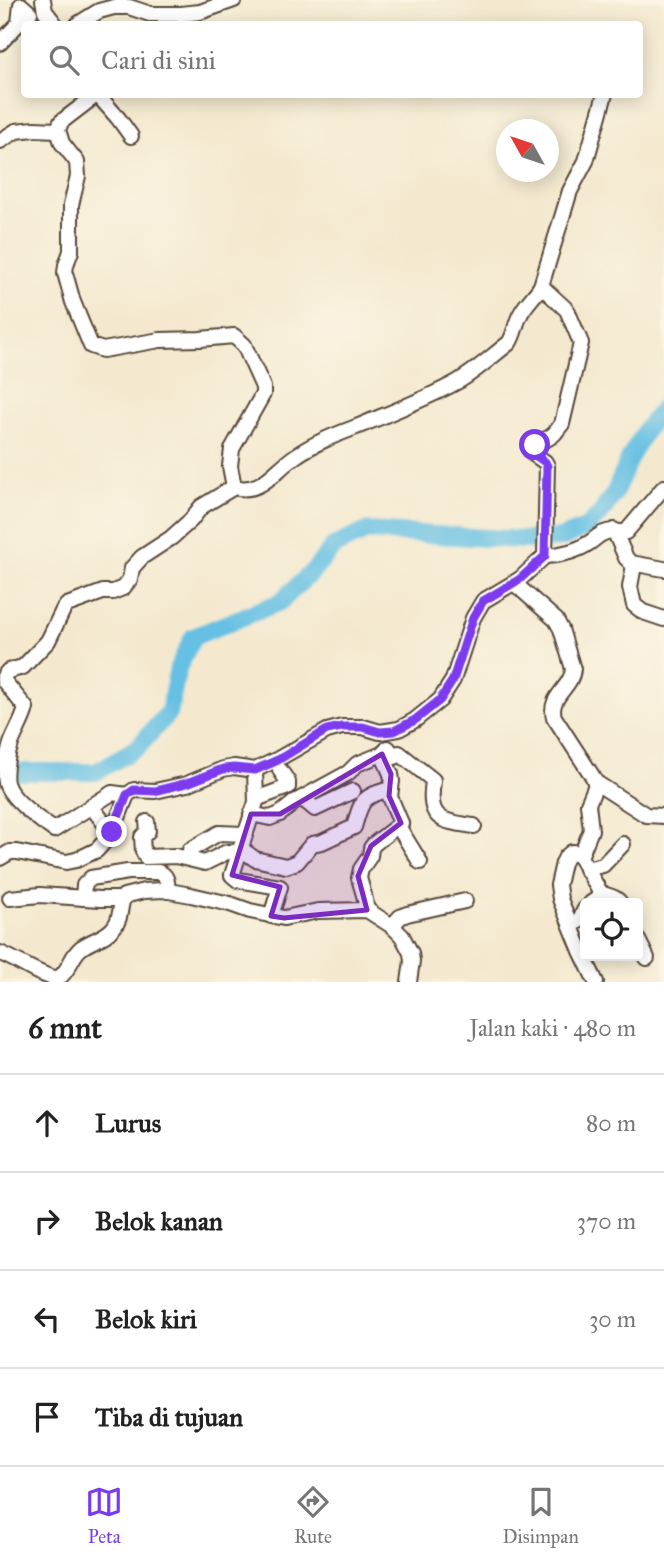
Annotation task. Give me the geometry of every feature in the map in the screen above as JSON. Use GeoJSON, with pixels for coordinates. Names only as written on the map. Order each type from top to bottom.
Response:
{"type":"FeatureCollection","features":[{"type":"Feature","properties":{"kind":"street"},"geometry":{"type":"LineString","coordinates":[[43,0],[53,21]]}},
{"type":"Feature","properties":{"kind":"street"},"geometry":{"type":"LineString","coordinates":[[83,21],[99,11],[114,7],[129,7],[150,14],[181,14],[200,12],[229,1]]}},
{"type":"Feature","properties":{"kind":"street"},"geometry":{"type":"LineString","coordinates":[[0,43],[19,23],[21,5],[30,13]]}},
{"type":"Feature","properties":{"kind":"street"},"geometry":{"type":"LineString","coordinates":[[92,98],[61,122],[58,130],[62,143],[77,163],[78,176],[71,205],[71,251],[65,273],[73,302],[91,346],[96,349],[160,340],[200,340],[229,336],[238,338],[244,345],[263,387],[263,394],[232,449],[230,466],[234,487]]}},
{"type":"Feature","properties":{"kind":"street"},"geometry":{"type":"LineString","coordinates":[[98,98],[131,136]]}},
{"type":"Feature","properties":{"kind":"street"},"geometry":{"type":"LineString","coordinates":[[127,795],[112,793],[54,830],[16,798],[6,782],[7,764],[10,747],[26,708],[4,681],[5,674],[23,667],[48,641],[68,605],[123,588],[130,579],[132,568],[171,538],[201,507],[234,487],[244,490],[258,486],[307,448],[415,402],[466,376],[509,343],[522,310],[541,286],[570,191],[586,161],[604,98]]}},
{"type":"Feature","properties":{"kind":"street"},"geometry":{"type":"LineString","coordinates":[[0,141],[16,131],[58,130]]}},
{"type":"Feature","properties":{"kind":"street"},"geometry":{"type":"LineString","coordinates":[[0,858],[10,852],[18,852],[66,862],[76,860],[97,850],[112,832],[127,795],[134,790],[155,791],[187,783],[223,769],[255,770],[278,760],[327,730],[363,727],[380,732],[394,731],[415,720],[440,700],[453,680],[473,618],[483,601],[514,583],[545,553],[547,466],[532,451],[537,443],[554,435],[562,424],[581,342],[567,310],[541,286]]}},
{"type":"Feature","properties":{"kind":"street"},"geometry":{"type":"LineString","coordinates":[[545,553],[565,554],[601,534],[614,530],[626,532],[664,487]]}},
{"type":"Feature","properties":{"kind":"street"},"geometry":{"type":"LineString","coordinates":[[614,530],[626,558],[634,565],[664,569]]}},
{"type":"Feature","properties":{"kind":"street"},"geometry":{"type":"LineString","coordinates":[[634,565],[630,587],[634,605],[643,612],[664,619]]}},
{"type":"Feature","properties":{"kind":"street"},"geometry":{"type":"LineString","coordinates":[[514,583],[556,620],[561,629],[573,675],[552,708],[554,716],[595,782],[646,815],[664,816]]}},
{"type":"Feature","properties":{"kind":"street"},"geometry":{"type":"LineString","coordinates":[[251,814],[270,818],[279,814],[388,748],[396,757],[399,753],[433,780],[433,809],[441,819],[474,826]]}},
{"type":"Feature","properties":{"kind":"street"},"geometry":{"type":"LineString","coordinates":[[367,911],[359,874],[374,844],[398,826],[401,820],[390,797],[391,774],[382,754]]}},
{"type":"Feature","properties":{"kind":"street"},"geometry":{"type":"LineString","coordinates":[[255,770],[256,799],[232,875],[238,880],[280,887]]}},
{"type":"Feature","properties":{"kind":"street"},"geometry":{"type":"LineString","coordinates":[[256,799],[288,787],[288,782],[280,770]]}},
{"type":"Feature","properties":{"kind":"street"},"geometry":{"type":"LineString","coordinates":[[595,782],[587,809],[591,830],[580,853],[597,898]]}},
{"type":"Feature","properties":{"kind":"street"},"geometry":{"type":"LineString","coordinates":[[271,916],[285,877],[312,844],[323,842],[354,827],[365,799],[370,794],[390,789]]}},
{"type":"Feature","properties":{"kind":"street"},"geometry":{"type":"LineString","coordinates":[[303,799],[315,809],[353,791]]}},
{"type":"Feature","properties":{"kind":"street"},"geometry":{"type":"LineString","coordinates":[[91,806],[112,832]]}},
{"type":"Feature","properties":{"kind":"street"},"geometry":{"type":"LineString","coordinates":[[147,822],[148,831],[142,837],[144,855],[147,857],[176,856],[205,863],[241,845]]}},
{"type":"Feature","properties":{"kind":"street"},"geometry":{"type":"LineString","coordinates":[[398,826],[421,862]]}},
{"type":"Feature","properties":{"kind":"street"},"geometry":{"type":"LineString","coordinates":[[190,850],[219,833],[241,845],[255,859],[286,866],[297,862]]}},
{"type":"Feature","properties":{"kind":"street"},"geometry":{"type":"LineString","coordinates":[[586,870],[601,867],[623,844]]}},
{"type":"Feature","properties":{"kind":"street"},"geometry":{"type":"LineString","coordinates":[[580,853],[572,852],[566,857],[558,886],[560,899],[596,982]]}},
{"type":"Feature","properties":{"kind":"street"},"geometry":{"type":"LineString","coordinates":[[83,898],[84,885],[91,878],[128,872],[163,873],[167,879],[168,891]]}},
{"type":"Feature","properties":{"kind":"street"},"geometry":{"type":"LineString","coordinates":[[0,953],[58,979],[68,970],[77,952],[84,945],[116,926],[124,896],[144,891],[168,891],[284,918],[318,911],[367,911],[392,926],[402,936],[411,953],[409,982]]}},
{"type":"Feature","properties":{"kind":"street"},"geometry":{"type":"LineString","coordinates":[[10,898],[40,895],[123,899]]}},
{"type":"Feature","properties":{"kind":"street"},"geometry":{"type":"LineString","coordinates":[[392,926],[407,914],[465,901]]}},
{"type":"Feature","properties":{"kind":"street"},"geometry":{"type":"LineString","coordinates":[[643,950],[647,958]]}},
{"type":"Feature","properties":{"kind":"highlighted area"},"geometry":{"type":"Polygon","coordinates":[[[382,754],[391,774],[389,796],[401,823],[371,846],[358,876],[367,910],[284,918],[271,916],[280,887],[232,875],[251,814],[280,814],[382,754]]]}},
{"type":"Feature","properties":{"kind":"waterway"},"geometry":{"type":"LineString","coordinates":[[0,765],[12,772],[96,772],[138,747],[169,712],[178,668],[193,637],[280,602],[314,570],[334,546],[367,531],[524,540],[561,538],[587,527],[601,513],[615,492],[646,429],[664,407]]}},
{"type":"Feature","properties":{"kind":"route"},"geometry":{"type":"LineString","coordinates":[[112,832],[127,795],[134,790],[155,791],[187,783],[223,769],[261,769],[327,730],[363,727],[380,732],[394,731],[415,720],[440,700],[453,680],[473,618],[483,601],[520,579],[545,556],[547,466],[532,453],[535,445]]}}]}
